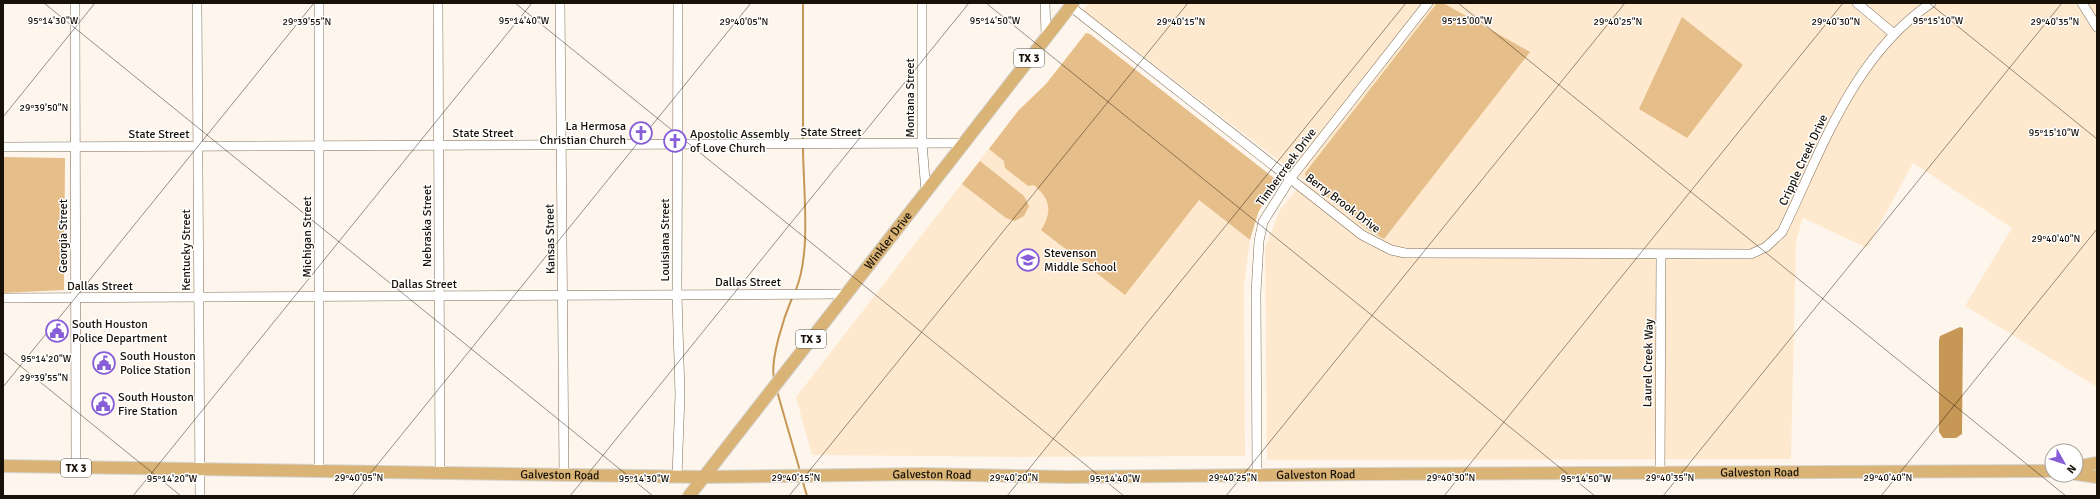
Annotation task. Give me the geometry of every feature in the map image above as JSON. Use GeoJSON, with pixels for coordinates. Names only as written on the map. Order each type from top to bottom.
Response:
{"type":"FeatureCollection","features":[{"type":"Feature","properties":{"kind":"main road","name":"Winkler Drive"},"geometry":{"type":"LineString","coordinates":[[689,496],[756,408],[926,192],[1046,35],[1071,5]]}},
{"type":"Feature","properties":{"kind":"main road"},"geometry":{"type":"LineString","coordinates":[[2084,465],[2097,463]]}},
{"type":"Feature","properties":{"kind":"main road","name":"Galveston Road"},"geometry":{"type":"LineString","coordinates":[[3,466],[704,477],[1257,476],[1660,472],[2044,471]]}},
{"type":"Feature","properties":{"kind":"main road"},"geometry":{"type":"LineString","coordinates":[[2084,475],[2097,477]]}},
{"type":"Feature","properties":{"kind":"street","name":"Georgia Street"},"geometry":{"type":"LineString","coordinates":[[75,3],[76,468]]}},
{"type":"Feature","properties":{"kind":"street","name":"Kentucky Street"},"geometry":{"type":"LineString","coordinates":[[197,3],[200,496]]}},
{"type":"Feature","properties":{"kind":"street","name":"Michigan Street"},"geometry":{"type":"LineString","coordinates":[[319,3],[319,471]]}},
{"type":"Feature","properties":{"kind":"street","name":"Nebraska Street"},"geometry":{"type":"LineString","coordinates":[[438,3],[440,473]]}},
{"type":"Feature","properties":{"kind":"street","name":"Kansas Street"},"geometry":{"type":"LineString","coordinates":[[560,3],[564,475]]}},
{"type":"Feature","properties":{"kind":"street","name":"Louisiana Street"},"geometry":{"type":"LineString","coordinates":[[677,476],[680,396],[677,294],[678,3]]}},
{"type":"Feature","properties":{"kind":"street","name":"Montana Street"},"geometry":{"type":"LineString","coordinates":[[922,3],[922,144],[926,192]]}},
{"type":"Feature","properties":{"kind":"street"},"geometry":{"type":"LineString","coordinates":[[1045,3],[1046,35]]}},
{"type":"Feature","properties":{"kind":"street","name":"Timbercreek Drive"},"geometry":{"type":"LineString","coordinates":[[1257,476],[1256,293],[1259,241],[1263,222],[1290,179],[1428,3]]}},
{"type":"Feature","properties":{"kind":"street"},"geometry":{"type":"LineString","coordinates":[[1857,3],[1894,34]]}},
{"type":"Feature","properties":{"kind":"street","name":"Cripple Creek Drive"},"geometry":{"type":"LineString","coordinates":[[1661,255],[1751,254],[1766,248],[1778,237],[1782,232],[1845,101],[1872,58],[1894,34],[1931,3]]}},
{"type":"Feature","properties":{"kind":"street"},"geometry":{"type":"LineString","coordinates":[[2082,3],[2097,27]]}},
{"type":"Feature","properties":{"kind":"street","name":"Berry Brook Drive"},"geometry":{"type":"LineString","coordinates":[[1071,5],[1362,235],[1391,250],[1405,253],[1661,255]]}},
{"type":"Feature","properties":{"kind":"street","name":"State Street"},"geometry":{"type":"LineString","coordinates":[[3,147],[963,143]]}},
{"type":"Feature","properties":{"kind":"street","name":"Laurel Creek Way"},"geometry":{"type":"LineString","coordinates":[[1660,472],[1661,255]]}},
{"type":"Feature","properties":{"kind":"street","name":"Dallas Street"},"geometry":{"type":"LineString","coordinates":[[3,298],[846,294]]}},
{"type":"Feature","properties":{"kind":"shaded area"},"geometry":{"type":"Polygon","coordinates":[[[1089,3],[2097,3],[2097,387],[1965,306],[2012,228],[1913,163],[1867,248],[1803,218],[1796,241],[1791,459],[1267,460],[1265,248],[1280,210],[1304,180],[1083,10],[1089,3]]]}},
{"type":"Feature","properties":{"kind":"shaded area"},"geometry":{"type":"Polygon","coordinates":[[[1437,3],[1443,3],[1530,52],[1384,239],[1367,229],[1306,180],[1305,173],[1437,3]]]}},
{"type":"Feature","properties":{"kind":"shaded area"},"geometry":{"type":"Polygon","coordinates":[[[1682,17],[1743,65],[1687,138],[1639,109],[1682,17]]]}},
{"type":"Feature","properties":{"kind":"shaded area","name":"Stevenson Middle School"},"geometry":{"type":"Polygon","coordinates":[[[1086,33],[1090,34],[1199,200],[1250,240],[1244,286],[1245,456],[1017,457],[812,455],[796,397],[1018,111],[1046,84],[1086,33]]]}},
{"type":"Feature","properties":{"kind":"shaded area"},"geometry":{"type":"Polygon","coordinates":[[[1086,33],[1090,34],[1274,178],[1275,181],[1258,213],[1250,240],[1199,200],[1125,295],[1041,230],[1045,223],[1048,211],[1048,206],[1044,195],[1034,185],[1028,186],[1005,168],[1004,161],[989,149],[1018,111],[1046,84],[1086,33]]]}},
{"type":"Feature","properties":{"kind":"shaded area"},"geometry":{"type":"Polygon","coordinates":[[[3,157],[65,158],[64,290],[3,293],[3,157]]]}},
{"type":"Feature","properties":{"kind":"shaded area"},"geometry":{"type":"Polygon","coordinates":[[[980,161],[1024,196],[1029,206],[1024,216],[1015,221],[1006,218],[962,184],[980,161]]]}},
{"type":"Feature","properties":{"kind":"shaded area"},"geometry":{"type":"Polygon","coordinates":[[[1960,327],[1963,328],[1962,434],[1956,438],[1943,438],[1939,432],[1939,340],[1940,336],[1960,327]]]}},
{"type":"Feature","properties":{"kind":"waterway"},"geometry":{"type":"LineString","coordinates":[[803,3],[803,142]]}},
{"type":"Feature","properties":{"kind":"waterway"},"geometry":{"type":"LineString","coordinates":[[795,292],[800,276],[805,240],[803,146]]}},
{"type":"Feature","properties":{"kind":"waterway"},"geometry":{"type":"LineString","coordinates":[[774,379],[773,371],[776,350],[785,316],[792,298]]}},
{"type":"Feature","properties":{"kind":"waterway"},"geometry":{"type":"LineString","coordinates":[[777,391],[800,471]]}},
{"type":"Feature","properties":{"kind":"waterway"},"geometry":{"type":"LineString","coordinates":[[802,479],[807,496]]}},
{"type":"Feature","properties":{"kind":"place","name":"La Hermosa Christian Church"},"geometry":{"type":"Point","coordinates":[641,133]}},
{"type":"Feature","properties":{"kind":"place","name":"Apostolic Assembly of Love Church"},"geometry":{"type":"Point","coordinates":[675,141]}},
{"type":"Feature","properties":{"kind":"place","name":"Stevenson Middle School"},"geometry":{"type":"Point","coordinates":[1028,260]}},
{"type":"Feature","properties":{"kind":"place","name":"South Houston Police Department"},"geometry":{"type":"Point","coordinates":[57,331]}},
{"type":"Feature","properties":{"kind":"place","name":"South Houston Police Station"},"geometry":{"type":"Point","coordinates":[104,363]}},
{"type":"Feature","properties":{"kind":"place","name":"South Houston Fire Station"},"geometry":{"type":"Point","coordinates":[103,404]}}]}
